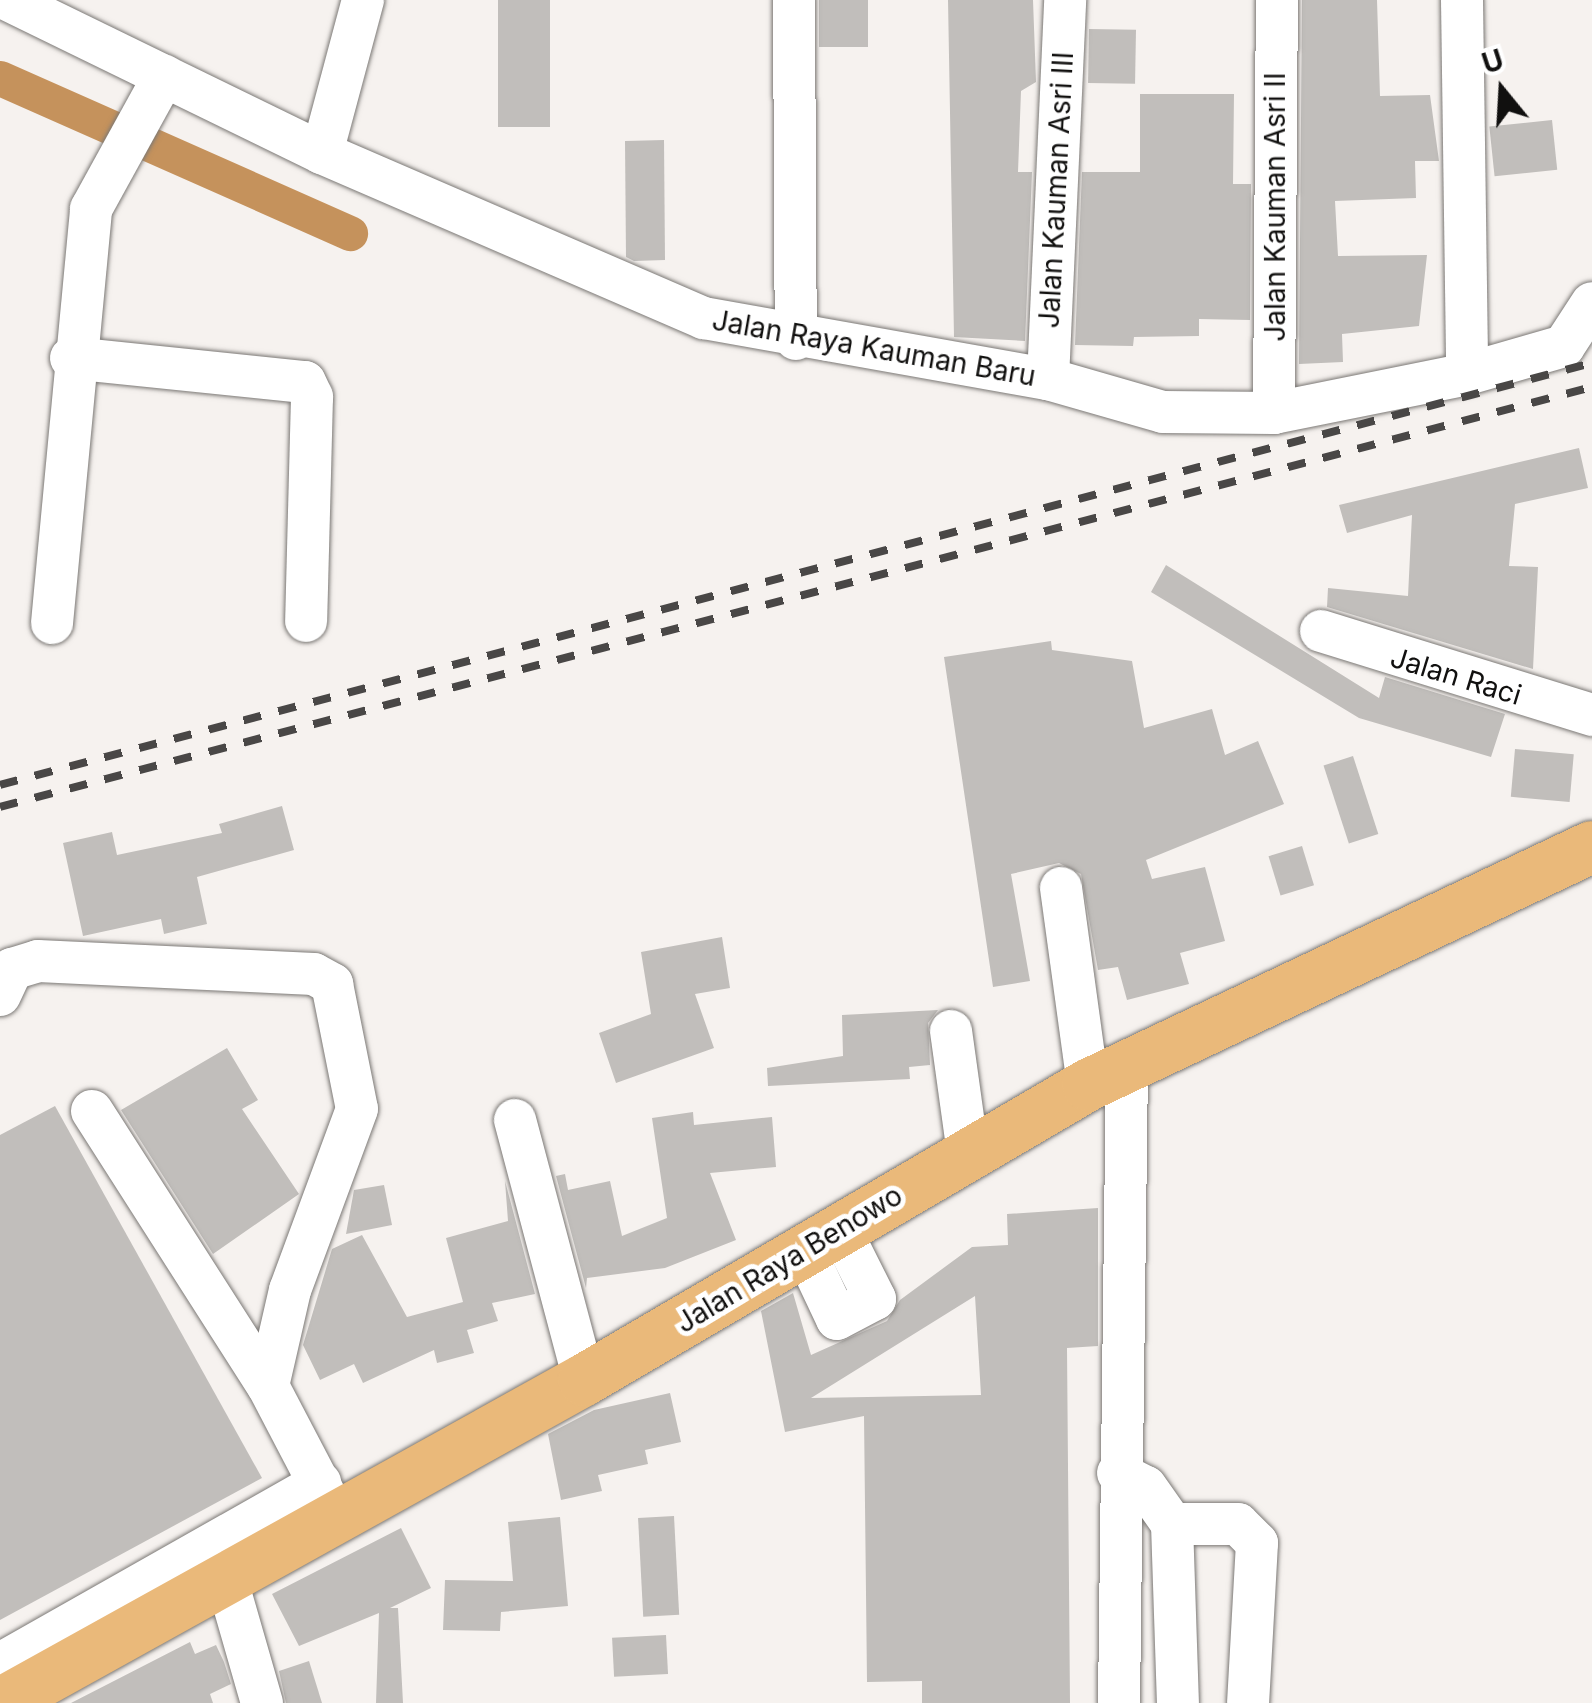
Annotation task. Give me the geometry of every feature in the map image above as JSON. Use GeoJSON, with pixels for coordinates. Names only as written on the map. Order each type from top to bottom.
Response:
{"type":"FeatureCollection","features":[{"type":"Feature","properties":{"kind":"main road","name":"Jalan Raya Benowo"},"geometry":{"type":"LineString","coordinates":[[2,1703],[225,1574],[328,1498],[584,1380],[1107,1074],[1592,847]]}},
{"type":"Feature","properties":{"kind":"street","name":"Jalan Raya Kauman Baru"},"geometry":{"type":"LineString","coordinates":[[8,0],[156,89],[322,153],[704,318],[796,338],[1048,379],[1163,412],[1274,413],[1467,374],[1564,346],[1592,302]]}},
{"type":"Feature","properties":{"kind":"street"},"geometry":{"type":"LineString","coordinates":[[322,153],[363,0]]}},
{"type":"Feature","properties":{"kind":"street"},"geometry":{"type":"LineString","coordinates":[[794,0],[796,338]]}},
{"type":"Feature","properties":{"kind":"street","name":"Jalan Kauman Asri III"},"geometry":{"type":"LineString","coordinates":[[1048,379],[1065,0]]}},
{"type":"Feature","properties":{"kind":"street","name":"Jalan Kauman Asri II"},"geometry":{"type":"LineString","coordinates":[[1274,413],[1277,0]]}},
{"type":"Feature","properties":{"kind":"street"},"geometry":{"type":"LineString","coordinates":[[1462,0],[1467,374]]}},
{"type":"Feature","properties":{"kind":"street"},"geometry":{"type":"LineString","coordinates":[[52,623],[72,358],[91,210],[156,89]]}},
{"type":"Feature","properties":{"kind":"street"},"geometry":{"type":"LineString","coordinates":[[72,358],[305,382],[312,397],[306,621]]}},
{"type":"Feature","properties":{"kind":"street","name":"Jalan Raci"},"geometry":{"type":"LineString","coordinates":[[1321,630],[1592,715]]}},
{"type":"Feature","properties":{"kind":"street"},"geometry":{"type":"LineString","coordinates":[[1061,888],[1107,1074],[1118,1473],[1118,1703]]}},
{"type":"Feature","properties":{"kind":"street"},"geometry":{"type":"LineString","coordinates":[[0,995],[12,970],[38,961],[314,974],[332,984],[358,1109],[290,1290],[268,1386]]}},
{"type":"Feature","properties":{"kind":"street"},"geometry":{"type":"LineString","coordinates":[[951,1031],[968,1154]]}},
{"type":"Feature","properties":{"kind":"street"},"geometry":{"type":"LineString","coordinates":[[0,1664],[328,1498],[268,1386],[92,1111]]}},
{"type":"Feature","properties":{"kind":"street"},"geometry":{"type":"LineString","coordinates":[[515,1120],[584,1380]]}},
{"type":"Feature","properties":{"kind":"street"},"geometry":{"type":"LineString","coordinates":[[1118,1473],[1146,1487],[1172,1524],[1178,1703]]}},
{"type":"Feature","properties":{"kind":"street"},"geometry":{"type":"LineString","coordinates":[[1172,1524],[1238,1524],[1257,1543],[1248,1703]]}},
{"type":"Feature","properties":{"kind":"street"},"geometry":{"type":"LineString","coordinates":[[225,1574],[262,1703]]}},
{"type":"Feature","properties":{"kind":"building"},"geometry":{"type":"Polygon","coordinates":[[[498,0],[550,0],[550,127],[498,127],[498,0]]]}},
{"type":"Feature","properties":{"kind":"building"},"geometry":{"type":"Polygon","coordinates":[[[819,0],[868,0],[868,47],[819,47],[819,0]]]}},
{"type":"Feature","properties":{"kind":"building"},"geometry":{"type":"Polygon","coordinates":[[[948,0],[1033,0],[1036,82],[1021,91],[1018,172],[1032,172],[1025,341],[954,337],[948,0]]]}},
{"type":"Feature","properties":{"kind":"building"},"geometry":{"type":"Polygon","coordinates":[[[1302,0],[1377,0],[1380,96],[1430,95],[1439,161],[1415,161],[1416,198],[1335,201],[1338,256],[1427,255],[1419,326],[1342,334],[1343,362],[1299,364],[1302,0]]]}},
{"type":"Feature","properties":{"kind":"building"},"geometry":{"type":"Polygon","coordinates":[[[1089,29],[1136,30],[1135,84],[1088,83],[1089,29]]]}},
{"type":"Feature","properties":{"kind":"building"},"geometry":{"type":"Polygon","coordinates":[[[1140,94],[1234,94],[1233,184],[1251,184],[1250,320],[1199,319],[1199,336],[1134,337],[1133,346],[1075,345],[1082,172],[1140,172],[1140,94]]]}},
{"type":"Feature","properties":{"kind":"building"},"geometry":{"type":"Polygon","coordinates":[[[1552,120],[1557,170],[1495,176],[1489,127],[1552,120]]]}},
{"type":"Feature","properties":{"kind":"building"},"geometry":{"type":"Polygon","coordinates":[[[664,140],[665,260],[634,261],[626,257],[625,141],[664,140]]]}},
{"type":"Feature","properties":{"kind":"building"},"geometry":{"type":"Polygon","coordinates":[[[1579,448],[1588,488],[1515,504],[1509,566],[1538,567],[1533,669],[1327,607],[1328,588],[1408,596],[1412,515],[1347,533],[1339,505],[1579,448]]]}},
{"type":"Feature","properties":{"kind":"building"},"geometry":{"type":"Polygon","coordinates":[[[1166,565],[1379,698],[1385,677],[1505,714],[1491,757],[1359,718],[1151,592],[1166,565]]]}},
{"type":"Feature","properties":{"kind":"building"},"geometry":{"type":"Polygon","coordinates":[[[1051,641],[1052,650],[1132,661],[1144,728],[1212,709],[1225,755],[1258,741],[1284,804],[1146,860],[1152,879],[1205,867],[1225,941],[1180,953],[1189,984],[1127,1000],[1118,967],[1098,970],[1081,874],[1059,863],[1011,874],[1030,981],[993,987],[944,657],[1051,641]]]}},
{"type":"Feature","properties":{"kind":"building"},"geometry":{"type":"Polygon","coordinates":[[[1515,749],[1574,754],[1570,802],[1511,797],[1515,749]]]}},
{"type":"Feature","properties":{"kind":"building"},"geometry":{"type":"Polygon","coordinates":[[[1353,756],[1378,834],[1349,844],[1324,766],[1353,756]]]}},
{"type":"Feature","properties":{"kind":"building"},"geometry":{"type":"Polygon","coordinates":[[[282,806],[294,850],[197,877],[207,924],[164,934],[161,919],[83,936],[63,843],[112,832],[117,855],[222,833],[219,824],[282,806]]]}},
{"type":"Feature","properties":{"kind":"building"},"geometry":{"type":"Polygon","coordinates":[[[1302,846],[1314,885],[1281,895],[1269,856],[1302,846]]]}},
{"type":"Feature","properties":{"kind":"building"},"geometry":{"type":"Polygon","coordinates":[[[722,937],[730,988],[695,994],[714,1048],[616,1083],[599,1033],[651,1014],[641,952],[722,937]]]}},
{"type":"Feature","properties":{"kind":"building"},"geometry":{"type":"Polygon","coordinates":[[[938,1010],[928,1023],[930,1065],[909,1067],[910,1079],[768,1086],[767,1068],[843,1056],[842,1015],[938,1010]]]}},
{"type":"Feature","properties":{"kind":"building"},"geometry":{"type":"Polygon","coordinates":[[[227,1048],[258,1100],[242,1109],[299,1194],[213,1254],[121,1110],[227,1048]]]}},
{"type":"Feature","properties":{"kind":"building"},"geometry":{"type":"Polygon","coordinates":[[[55,1106],[262,1478],[0,1620],[0,1135],[55,1106]]]}},
{"type":"Feature","properties":{"kind":"building"},"geometry":{"type":"Polygon","coordinates":[[[693,1112],[694,1125],[772,1117],[776,1167],[710,1173],[736,1240],[665,1268],[587,1278],[586,1288],[556,1176],[565,1174],[568,1190],[610,1181],[622,1236],[667,1218],[652,1118],[693,1112]]]}},
{"type":"Feature","properties":{"kind":"building"},"geometry":{"type":"Polygon","coordinates":[[[505,1181],[535,1294],[492,1303],[498,1321],[467,1330],[474,1353],[437,1363],[434,1350],[363,1383],[354,1364],[320,1380],[303,1345],[332,1249],[362,1235],[407,1317],[463,1302],[446,1238],[508,1221],[505,1181]]]}},
{"type":"Feature","properties":{"kind":"building"},"geometry":{"type":"Polygon","coordinates":[[[384,1185],[392,1225],[346,1234],[354,1190],[384,1185]]]}},
{"type":"Feature","properties":{"kind":"building"},"geometry":{"type":"Polygon","coordinates":[[[1098,1208],[1098,1346],[1067,1348],[1070,1703],[922,1703],[922,1681],[867,1682],[864,1416],[785,1432],[761,1311],[793,1293],[811,1355],[887,1321],[900,1300],[972,1247],[1008,1245],[1007,1214],[1098,1208]],[[975,1296],[811,1398],[981,1395],[975,1296]]]}},
{"type":"Feature","properties":{"kind":"building"},"geometry":{"type":"Polygon","coordinates":[[[670,1393],[681,1442],[645,1450],[648,1464],[598,1475],[602,1491],[561,1500],[548,1434],[594,1410],[670,1393]]]}},
{"type":"Feature","properties":{"kind":"building"},"geometry":{"type":"Polygon","coordinates":[[[674,1516],[679,1615],[643,1617],[638,1518],[674,1516]]]}},
{"type":"Feature","properties":{"kind":"building"},"geometry":{"type":"Polygon","coordinates":[[[560,1517],[568,1606],[501,1612],[500,1631],[443,1630],[445,1580],[513,1581],[508,1522],[560,1517]]]}},
{"type":"Feature","properties":{"kind":"building"},"geometry":{"type":"Polygon","coordinates":[[[401,1528],[431,1588],[390,1608],[398,1608],[403,1703],[376,1703],[379,1613],[299,1646],[272,1594],[401,1528]]]}},
{"type":"Feature","properties":{"kind":"building"},"geometry":{"type":"Polygon","coordinates":[[[666,1635],[668,1674],[614,1677],[612,1638],[666,1635]]]}},
{"type":"Feature","properties":{"kind":"building"},"geometry":{"type":"Polygon","coordinates":[[[190,1642],[195,1654],[216,1645],[224,1662],[231,1684],[210,1694],[213,1703],[71,1703],[190,1642]]]}},
{"type":"Feature","properties":{"kind":"building"},"geometry":{"type":"Polygon","coordinates":[[[309,1661],[322,1703],[286,1703],[279,1671],[309,1661]]]}},
{"type":"Feature","properties":{"kind":"waterway"},"geometry":{"type":"LineString","coordinates":[[0,78],[350,233]]}},
{"type":"Feature","properties":{"kind":"railway"},"geometry":{"type":"LineString","coordinates":[[0,785],[1592,363]]}},
{"type":"Feature","properties":{"kind":"railway"},"geometry":{"type":"LineString","coordinates":[[0,807],[1592,387]]}}]}
